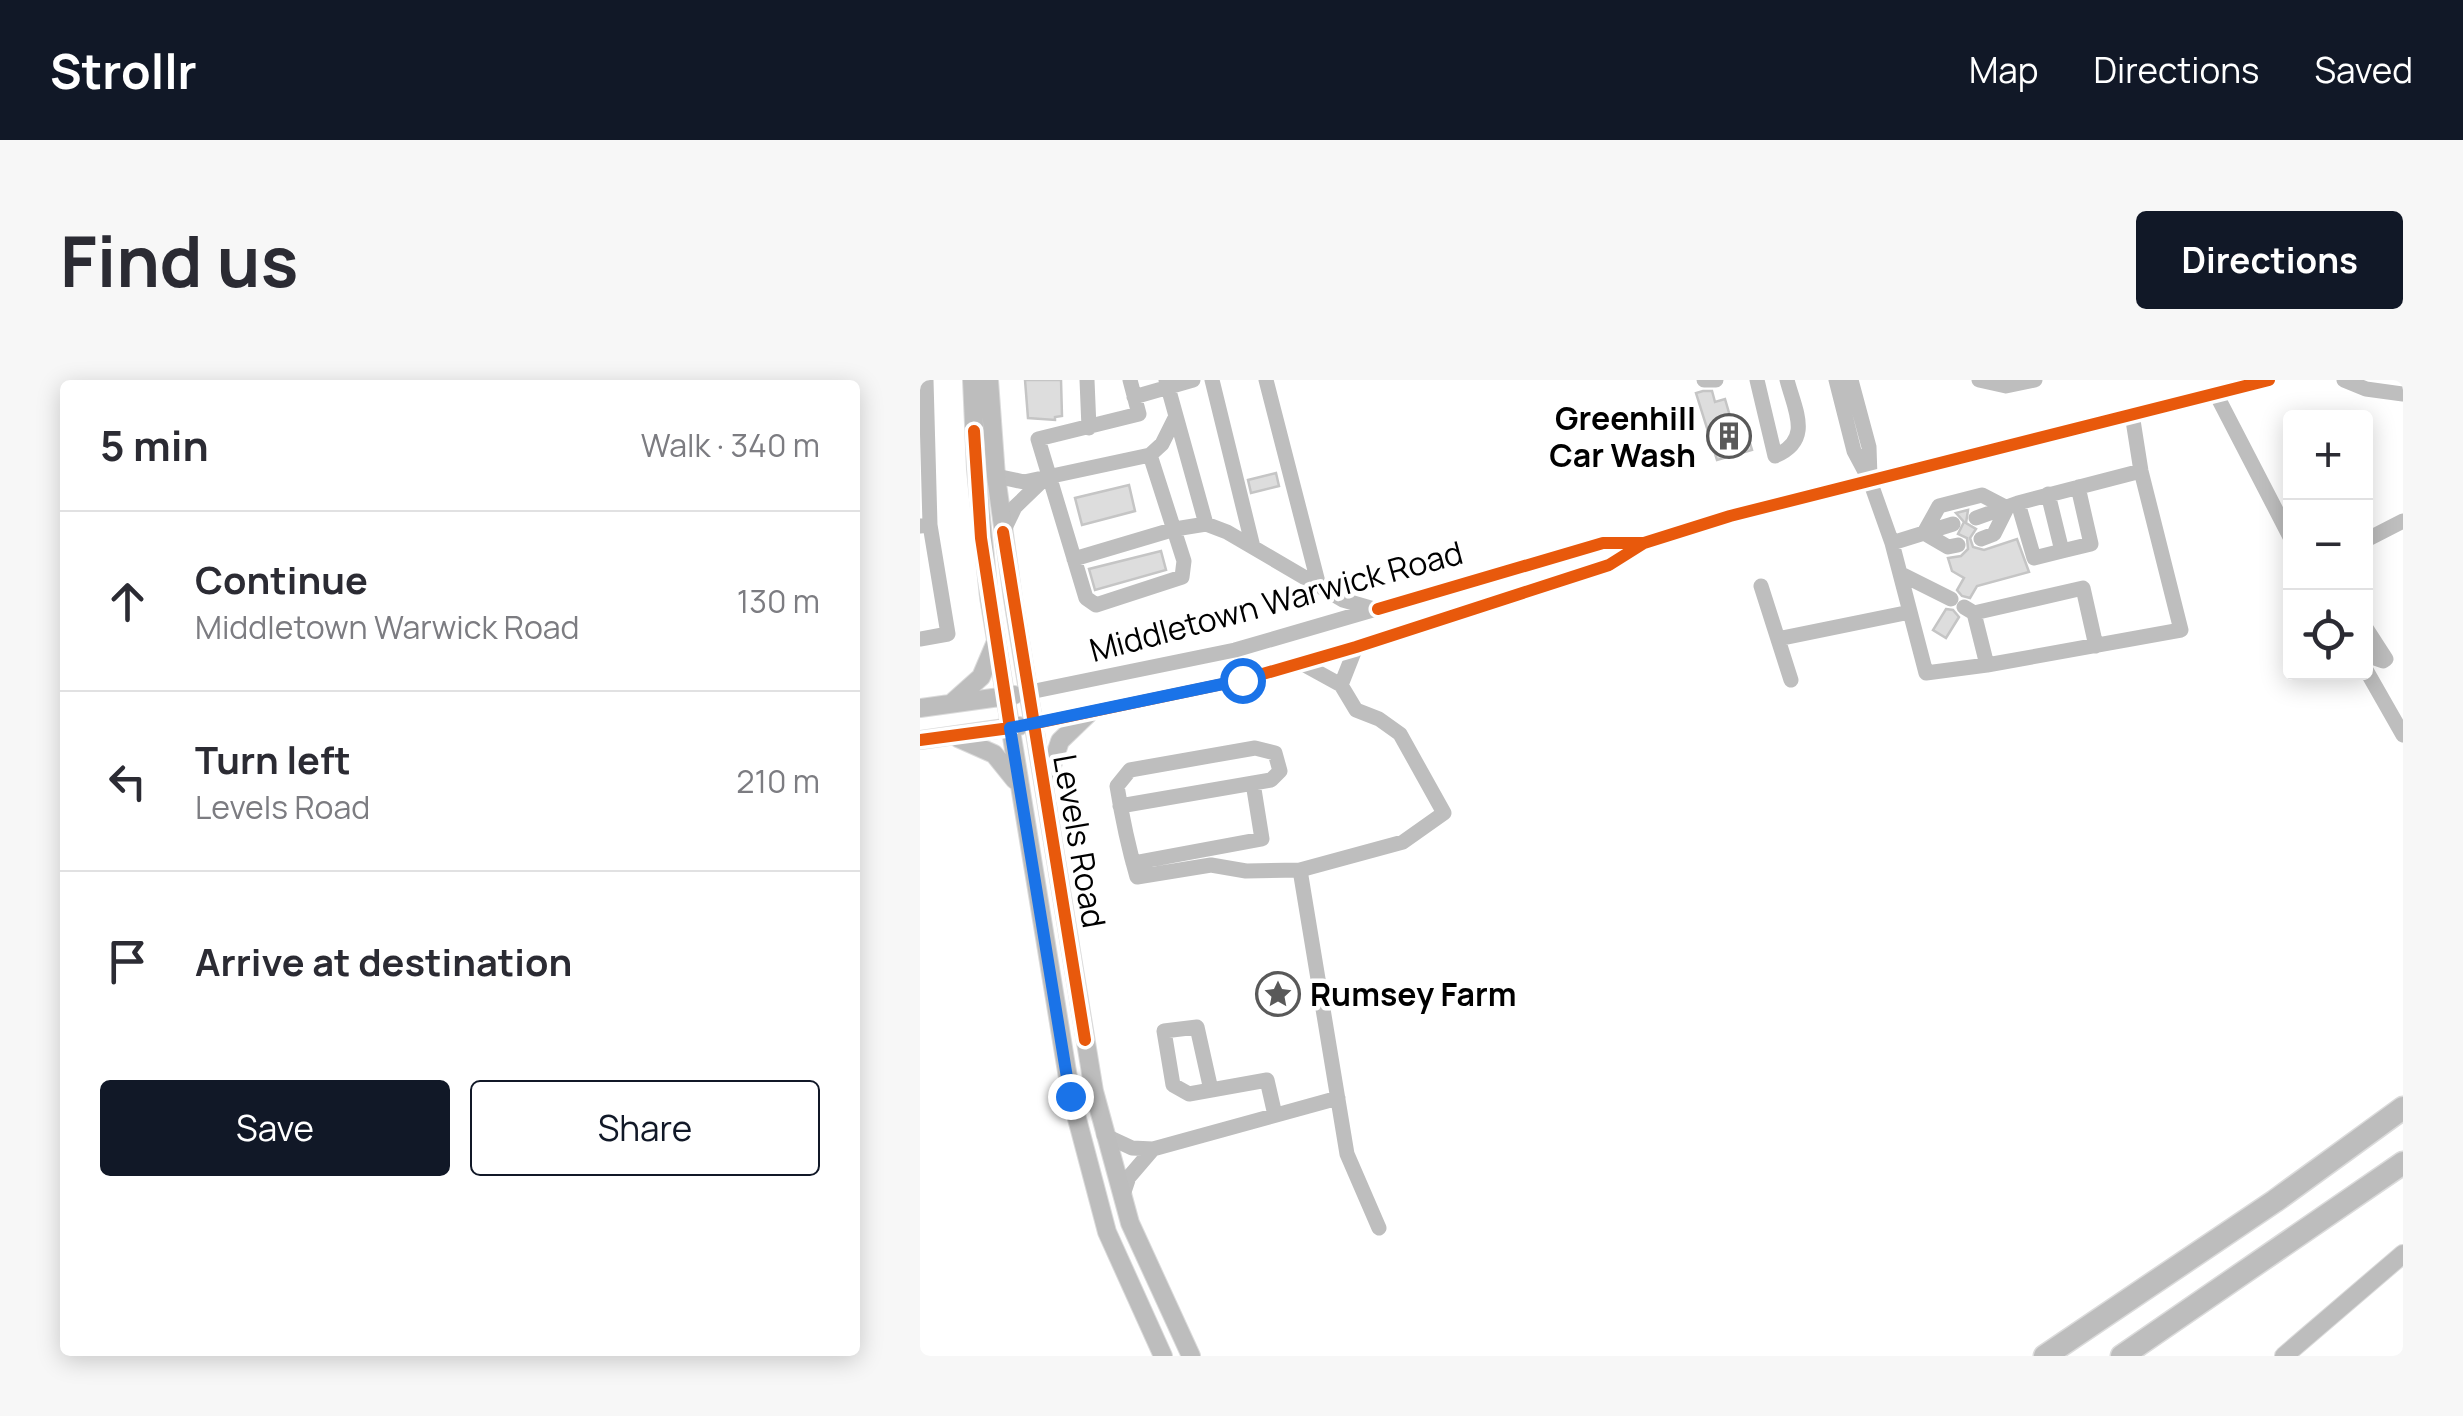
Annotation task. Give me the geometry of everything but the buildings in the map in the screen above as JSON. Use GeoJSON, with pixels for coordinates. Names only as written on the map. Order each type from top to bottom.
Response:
{"type":"FeatureCollection","features":[{"type":"Feature","properties":{"kind":"highway"},"geometry":{"type":"LineString","coordinates":[[2045,1356],[2276,1201],[2403,1108]]}},
{"type":"Feature","properties":{"kind":"highway"},"geometry":{"type":"LineString","coordinates":[[2124,1355],[2403,1163]]}},
{"type":"Feature","properties":{"kind":"highway"},"geometry":{"type":"LineString","coordinates":[[2026,1356],[2079,1333]]}},
{"type":"Feature","properties":{"kind":"main road","name":"Levels Road"},"geometry":{"type":"LineString","coordinates":[[972,380],[981,538],[1018,785],[1080,1141],[1108,1232],[1164,1356]]}},
{"type":"Feature","properties":{"kind":"main road","name":"Levels Road"},"geometry":{"type":"LineString","coordinates":[[989,380],[996,476],[1032,724],[1104,1135],[1122,1198],[1150,1271],[1191,1356]]}},
{"type":"Feature","properties":{"kind":"main road"},"geometry":{"type":"LineString","coordinates":[[948,704],[982,677],[996,638]]}},
{"type":"Feature","properties":{"kind":"main road","name":"Middletown Warwick Road"},"geometry":{"type":"LineString","coordinates":[[920,708],[1030,692]]}},
{"type":"Feature","properties":{"kind":"main road"},"geometry":{"type":"LineString","coordinates":[[1044,794],[1060,742],[1088,714]]}},
{"type":"Feature","properties":{"kind":"main road","name":"Middletown Warwick Road"},"geometry":{"type":"LineString","coordinates":[[920,740],[1032,724]]}},
{"type":"Feature","properties":{"kind":"main road"},"geometry":{"type":"LineString","coordinates":[[951,736],[994,754],[1018,785]]}},
{"type":"Feature","properties":{"kind":"main road"},"geometry":{"type":"LineString","coordinates":[[2284,1356],[2403,1254]]}},
{"type":"Feature","properties":{"kind":"street"},"geometry":{"type":"LineString","coordinates":[[920,639],[948,634],[925,526],[926,380]]}},
{"type":"Feature","properties":{"kind":"street"},"geometry":{"type":"LineString","coordinates":[[1086,380],[1089,428]]}},
{"type":"Feature","properties":{"kind":"street"},"geometry":{"type":"LineString","coordinates":[[1130,380],[1138,414],[1038,439],[1086,598],[1096,604],[1182,577],[1184,561],[1150,454]]}},
{"type":"Feature","properties":{"kind":"street"},"geometry":{"type":"LineString","coordinates":[[1134,397],[1167,384],[1193,380]]}},
{"type":"Feature","properties":{"kind":"street"},"geometry":{"type":"LineString","coordinates":[[1212,380],[1252,547]]}},
{"type":"Feature","properties":{"kind":"street"},"geometry":{"type":"LineString","coordinates":[[1266,380],[1320,586]]}},
{"type":"Feature","properties":{"kind":"street"},"geometry":{"type":"LineString","coordinates":[[1704,380],[1716,380]]}},
{"type":"Feature","properties":{"kind":"street"},"geometry":{"type":"LineString","coordinates":[[1756,380],[1775,456],[1790,450],[1798,439],[1786,380]]}},
{"type":"Feature","properties":{"kind":"street"},"geometry":{"type":"LineString","coordinates":[[1836,380],[1854,451],[1870,481],[1892,543],[1926,672],[1987,666],[2181,630],[2141,471],[2132,414]]}},
{"type":"Feature","properties":{"kind":"street"},"geometry":{"type":"LineString","coordinates":[[1852,380],[1869,447],[1870,481]]}},
{"type":"Feature","properties":{"kind":"street"},"geometry":{"type":"LineString","coordinates":[[1979,380],[2006,386],[2034,380]]}},
{"type":"Feature","properties":{"kind":"street","name":"Middletown Warwick Road"},"geometry":{"type":"LineString","coordinates":[[1030,692],[1220,653],[1603,544],[1644,543],[2269,380]]}},
{"type":"Feature","properties":{"kind":"street"},"geometry":{"type":"LineString","coordinates":[[2344,380],[2366,389],[2403,394]]}},
{"type":"Feature","properties":{"kind":"street"},"geometry":{"type":"LineString","coordinates":[[1167,384],[1206,524]]}},
{"type":"Feature","properties":{"kind":"street"},"geometry":{"type":"LineString","coordinates":[[2216,394],[2283,523]]}},
{"type":"Feature","properties":{"kind":"street"},"geometry":{"type":"LineString","coordinates":[[996,476],[1020,483],[1150,454],[1162,444],[1175,418]]}},
{"type":"Feature","properties":{"kind":"street"},"geometry":{"type":"LineString","coordinates":[[1976,518],[2048,494],[2141,471]]}},
{"type":"Feature","properties":{"kind":"street"},"geometry":{"type":"LineString","coordinates":[[1003,532],[1015,507],[1048,475]]}},
{"type":"Feature","properties":{"kind":"street"},"geometry":{"type":"LineString","coordinates":[[1924,533],[1939,506],[1982,495],[2012,505],[2034,558],[2091,544],[2078,487]]}},
{"type":"Feature","properties":{"kind":"street"},"geometry":{"type":"LineString","coordinates":[[2048,494],[2062,551]]}},
{"type":"Feature","properties":{"kind":"street"},"geometry":{"type":"LineString","coordinates":[[1981,539],[1994,534],[2012,505]]}},
{"type":"Feature","properties":{"kind":"street"},"geometry":{"type":"LineString","coordinates":[[2373,536],[2403,521]]}},
{"type":"Feature","properties":{"kind":"street"},"geometry":{"type":"LineString","coordinates":[[1074,559],[1175,529],[1206,524],[1353,604],[1378,610]]}},
{"type":"Feature","properties":{"kind":"street"},"geometry":{"type":"LineString","coordinates":[[1892,543],[1953,524]]}},
{"type":"Feature","properties":{"kind":"street"},"geometry":{"type":"LineString","coordinates":[[1924,533],[1948,548],[1958,545]]}},
{"type":"Feature","properties":{"kind":"street","name":"Middletown Warwick Road"},"geometry":{"type":"LineString","coordinates":[[1032,724],[1227,684],[1356,648],[1609,565],[1644,543]]}},
{"type":"Feature","properties":{"kind":"street"},"geometry":{"type":"LineString","coordinates":[[1901,574],[1963,606],[2083,588],[2096,646]]}},
{"type":"Feature","properties":{"kind":"street"},"geometry":{"type":"LineString","coordinates":[[1762,586],[1791,680]]}},
{"type":"Feature","properties":{"kind":"street"},"geometry":{"type":"LineString","coordinates":[[1963,606],[1987,666]]}},
{"type":"Feature","properties":{"kind":"street"},"geometry":{"type":"LineString","coordinates":[[1778,639],[1910,612]]}},
{"type":"Feature","properties":{"kind":"street"},"geometry":{"type":"LineString","coordinates":[[2373,638],[2386,658],[2383,662],[2373,658]]}},
{"type":"Feature","properties":{"kind":"street"},"geometry":{"type":"LineString","coordinates":[[1341,685],[1356,648]]}},
{"type":"Feature","properties":{"kind":"street"},"geometry":{"type":"LineString","coordinates":[[1120,806],[1271,780],[1280,771],[1275,753],[1254,748],[1130,770],[1117,786],[1120,806],[1136,876],[1210,865],[1246,871],[1300,870],[1402,842],[1444,814],[1400,734],[1379,719],[1356,710],[1341,685],[1301,663]]}},
{"type":"Feature","properties":{"kind":"street"},"geometry":{"type":"LineString","coordinates":[[2372,680],[2403,735]]}},
{"type":"Feature","properties":{"kind":"street"},"geometry":{"type":"LineString","coordinates":[[1133,863],[1262,839],[1253,783]]}},
{"type":"Feature","properties":{"kind":"street"},"geometry":{"type":"LineString","coordinates":[[1300,870],[1347,1154],[1379,1228]]}},
{"type":"Feature","properties":{"kind":"street"},"geometry":{"type":"LineString","coordinates":[[1212,1090],[1197,1027],[1164,1032],[1173,1085],[1189,1094],[1212,1090],[1266,1080],[1275,1115]]}},
{"type":"Feature","properties":{"kind":"street"},"geometry":{"type":"LineString","coordinates":[[1104,1135],[1132,1148],[1153,1149],[1338,1098]]}},
{"type":"Feature","properties":{"kind":"street"},"geometry":{"type":"LineString","coordinates":[[1122,1198],[1129,1177],[1153,1149]]}},
{"type":"Feature","properties":{"kind":"cycle path"},"geometry":{"type":"LineString","coordinates":[[1032,724],[1242,680],[1609,565],[1644,543],[1730,516],[2269,380]]}},
{"type":"Feature","properties":{"kind":"cycle path"},"geometry":{"type":"LineString","coordinates":[[920,740],[1010,728],[981,538],[974,431]]}},
{"type":"Feature","properties":{"kind":"cycle path"},"geometry":{"type":"LineString","coordinates":[[1003,532],[1085,1040]]}},
{"type":"Feature","properties":{"kind":"cycle path"},"geometry":{"type":"LineString","coordinates":[[1378,609],[1603,543],[1644,543]]}},
{"type":"Feature","properties":{"kind":"place","name":"Greenhill Car Wash"},"geometry":{"type":"Point","coordinates":[1729,436]}},
{"type":"Feature","properties":{"kind":"place","name":"Rumsey Farm"},"geometry":{"type":"Point","coordinates":[1278,994]}},
{"type":"Feature","properties":{"kind":"route"},"geometry":{"type":"LineString","coordinates":[[1070,1096],[1010,728],[1242,680]]}}]}
